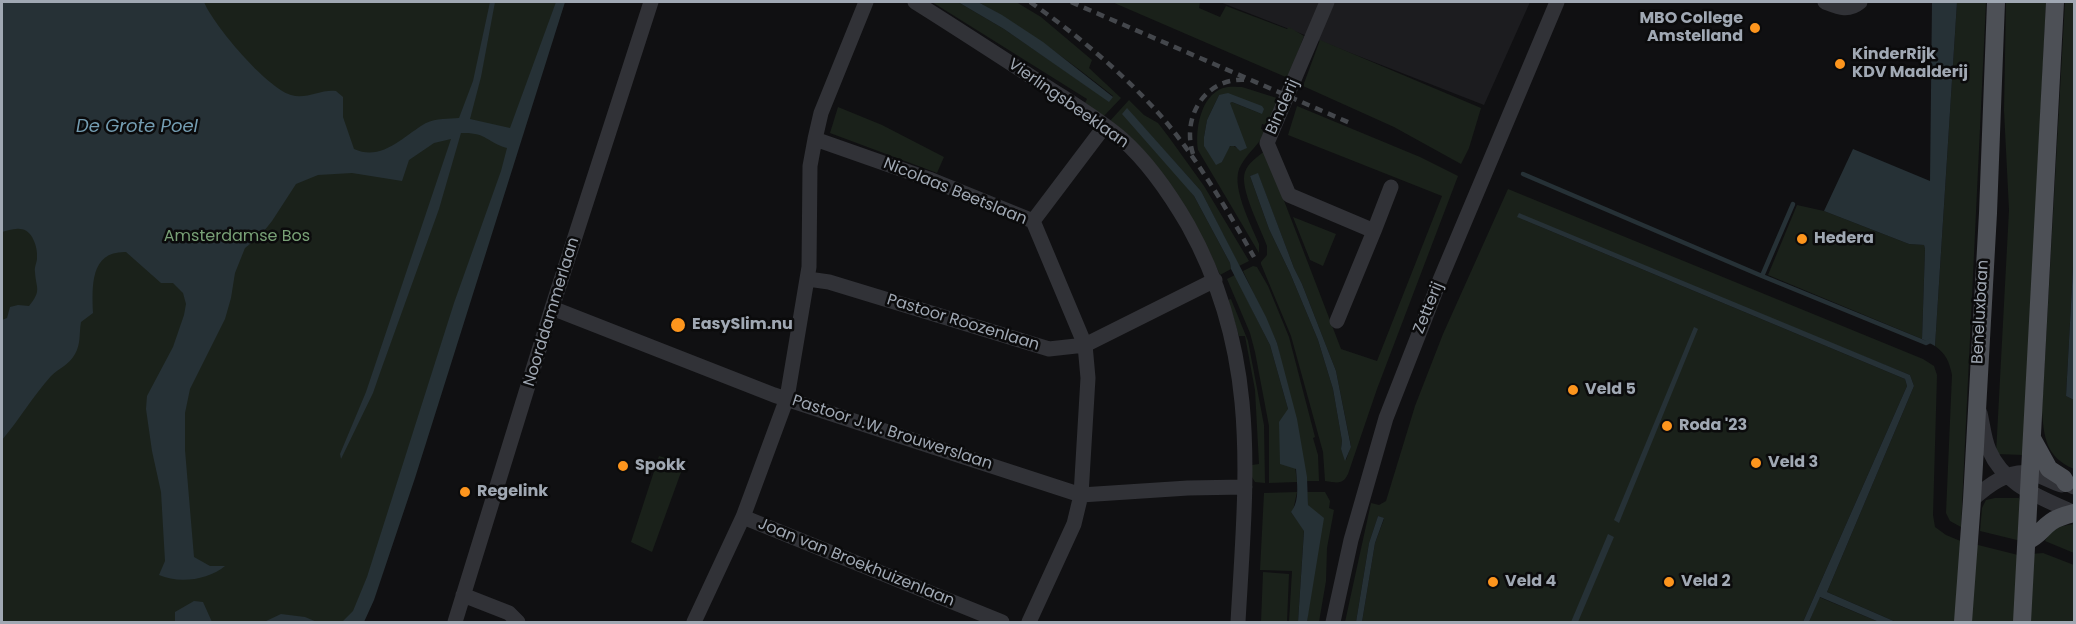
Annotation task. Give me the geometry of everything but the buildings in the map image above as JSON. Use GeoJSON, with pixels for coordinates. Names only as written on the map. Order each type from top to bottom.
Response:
{"type":"FeatureCollection","features":[{"type":"Feature","properties":{"kind":"main road","name":"Beneluxbaan"},"geometry":{"type":"LineString","coordinates":[[1963,622],[1988,201],[1996,2]]}},
{"type":"Feature","properties":{"kind":"main road"},"geometry":{"type":"LineString","coordinates":[[2022,622],[2055,2]]}},
{"type":"Feature","properties":{"kind":"main road"},"geometry":{"type":"LineString","coordinates":[[2032,439],[2049,469],[2070,485]]}},
{"type":"Feature","properties":{"kind":"main road"},"geometry":{"type":"LineString","coordinates":[[2027,541],[2039,536],[2054,519],[2074,513]]}},
{"type":"Feature","properties":{"kind":"street","name":"Noorddammerlaan"},"geometry":{"type":"LineString","coordinates":[[455,622],[552,308],[651,2]]}},
{"type":"Feature","properties":{"kind":"street"},"geometry":{"type":"LineString","coordinates":[[694,622],[743,517],[787,398],[808,279],[810,166],[815,139],[821,113],[866,2]]}},
{"type":"Feature","properties":{"kind":"street","name":"Vierlingsbeeklaan"},"geometry":{"type":"LineString","coordinates":[[915,2],[1122,139],[1159,180],[1177,206],[1198,244],[1215,280],[1225,312],[1235,348],[1241,387],[1245,433],[1245,487],[1238,622]]}},
{"type":"Feature","properties":{"kind":"street","name":"Binderij"},"geometry":{"type":"LineString","coordinates":[[1327,2],[1267,143],[1289,195],[1374,231]]}},
{"type":"Feature","properties":{"kind":"street","name":"Zetterij"},"geometry":{"type":"LineString","coordinates":[[1333,622],[1356,520],[1386,418],[1440,280],[1557,2]]}},
{"type":"Feature","properties":{"kind":"street"},"geometry":{"type":"LineString","coordinates":[[1825,2],[1846,8],[1860,2]]}},
{"type":"Feature","properties":{"kind":"street"},"geometry":{"type":"LineString","coordinates":[[1033,221],[1104,127]]}},
{"type":"Feature","properties":{"kind":"street","name":"Nicolaas Beetslaan"},"geometry":{"type":"LineString","coordinates":[[815,139],[929,179],[1033,221],[1084,345],[1088,378],[1081,495],[1074,524],[1029,622]]}},
{"type":"Feature","properties":{"kind":"street"},"geometry":{"type":"LineString","coordinates":[[1337,321],[1391,187]]}},
{"type":"Feature","properties":{"kind":"street","name":"Pastoor Roozenlaan"},"geometry":{"type":"LineString","coordinates":[[808,279],[829,282],[1049,349],[1084,345],[1215,280]]}},
{"type":"Feature","properties":{"kind":"street","name":"Pastoor J.W. Brouwerslaan"},"geometry":{"type":"LineString","coordinates":[[552,308],[722,376],[1081,495],[1245,487]]}},
{"type":"Feature","properties":{"kind":"street"},"geometry":{"type":"LineString","coordinates":[[1976,396],[1988,448],[1996,465],[2005,476],[2017,486],[2074,513]]}},
{"type":"Feature","properties":{"kind":"street"},"geometry":{"type":"LineString","coordinates":[[1972,500],[1986,487],[2005,476],[2031,473],[2061,485],[2070,485]]}},
{"type":"Feature","properties":{"kind":"street","name":"Joan van Broekhuizenlaan"},"geometry":{"type":"LineString","coordinates":[[743,517],[1002,622]]}},
{"type":"Feature","properties":{"kind":"street"},"geometry":{"type":"LineString","coordinates":[[463,596],[509,613],[518,622]]}},
{"type":"Feature","properties":{"kind":"shaded area"},"geometry":{"type":"Polygon","coordinates":[[[1220,2],[1530,2],[1484,105],[1220,2]]]}},
{"type":"Feature","properties":{"kind":"green space","name":"Amsterdamse Bos"},"geometry":{"type":"Polygon","coordinates":[[[2,2],[565,2],[353,622],[2,622],[2,2]]]}},
{"type":"Feature","properties":{"kind":"green space"},"geometry":{"type":"Polygon","coordinates":[[[932,2],[958,2],[1004,29],[1109,101],[1113,96],[1080,70],[1030,34],[978,2],[1016,2],[1041,17],[1092,60],[1089,68],[1121,98],[1103,117],[1085,103],[1087,99],[932,2]]]}},
{"type":"Feature","properties":{"kind":"green space"},"geometry":{"type":"Polygon","coordinates":[[[1112,2],[1200,2],[1199,8],[1220,17],[1226,6],[1287,29],[1289,27],[1304,36],[1288,78],[1112,2]]]}},
{"type":"Feature","properties":{"kind":"green space"},"geometry":{"type":"Polygon","coordinates":[[[1957,2],[1986,2],[1961,527],[1950,521],[1946,513],[1952,375],[1946,358],[1935,346],[1957,2]]]}},
{"type":"Feature","properties":{"kind":"green space"},"geometry":{"type":"Polygon","coordinates":[[[2006,2],[2046,2],[2024,455],[1996,454],[2009,210],[2004,110],[2006,2]]]}},
{"type":"Feature","properties":{"kind":"green space"},"geometry":{"type":"Polygon","coordinates":[[[2065,2],[2074,2],[2074,249],[2066,396],[2074,400],[2074,469],[2057,459],[2048,446],[2042,411],[2065,2]]]}},
{"type":"Feature","properties":{"kind":"green space"},"geometry":{"type":"Polygon","coordinates":[[[1320,40],[1481,108],[1469,148],[1461,164],[1394,127],[1303,86],[1320,40]]]}},
{"type":"Feature","properties":{"kind":"green space"},"geometry":{"type":"Polygon","coordinates":[[[1242,87],[1280,99],[1269,126],[1262,124],[1261,129],[1266,131],[1244,160],[1238,173],[1239,193],[1259,244],[1259,253],[1198,150],[1197,142],[1201,115],[1209,98],[1223,88],[1242,87]],[[1219,95],[1207,120],[1204,137],[1222,162],[1228,148],[1232,145],[1237,148],[1229,103],[1232,102],[1262,114],[1219,95]]]}},
{"type":"Feature","properties":{"kind":"green space"},"geometry":{"type":"Polygon","coordinates":[[[1129,100],[1144,115],[1158,123],[1168,136],[1204,186],[1249,261],[1239,266],[1201,191],[1127,109],[1194,196],[1230,263],[1231,269],[1220,275],[1210,253],[1109,122],[1129,100]]]}},
{"type":"Feature","properties":{"kind":"green space"},"geometry":{"type":"Polygon","coordinates":[[[1297,106],[1420,157],[1458,176],[1377,389],[1348,474],[1338,482],[1325,481],[1323,452],[1291,336],[1261,264],[1267,255],[1267,246],[1245,188],[1246,169],[1265,151],[1341,349],[1377,361],[1442,196],[1288,135],[1297,106]],[[1258,174],[1250,176],[1269,229],[1318,340],[1333,389],[1342,441],[1341,449],[1346,460],[1351,446],[1336,371],[1258,174]]]}},
{"type":"Feature","properties":{"kind":"green space"},"geometry":{"type":"Polygon","coordinates":[[[838,107],[882,125],[944,157],[937,173],[830,133],[838,107]]]}},
{"type":"Feature","properties":{"kind":"green space","name":"Roda '23"},"geometry":{"type":"Polygon","coordinates":[[[1508,189],[1923,359],[1934,366],[1937,375],[1933,515],[1935,527],[1958,540],[2018,555],[2043,553],[2074,565],[2074,622],[1896,622],[1827,592],[1914,386],[1910,375],[1517,217],[1905,379],[1907,386],[1803,622],[1362,622],[1375,543],[1384,519],[1378,516],[1369,543],[1356,622],[1345,622],[1371,503],[1379,505],[1386,501],[1415,406],[1443,334],[1508,189]]]}},
{"type":"Feature","properties":{"kind":"green space"},"geometry":{"type":"Polygon","coordinates":[[[1797,205],[1824,211],[1909,244],[1924,245],[1922,339],[1768,275],[1797,205]]]}},
{"type":"Feature","properties":{"kind":"green space"},"geometry":{"type":"Polygon","coordinates":[[[1293,217],[1336,234],[1323,266],[1310,260],[1293,217]]]}},
{"type":"Feature","properties":{"kind":"green space"},"geometry":{"type":"Polygon","coordinates":[[[1253,266],[1257,267],[1268,286],[1289,337],[1315,437],[1313,438],[1318,455],[1319,481],[1307,481],[1277,343],[1243,271],[1253,266]]]}},
{"type":"Feature","properties":{"kind":"green space"},"geometry":{"type":"Polygon","coordinates":[[[1235,275],[1270,345],[1288,409],[1297,482],[1269,483],[1269,426],[1250,333],[1227,279],[1235,275]]]}},
{"type":"Feature","properties":{"kind":"green space"},"geometry":{"type":"Polygon","coordinates":[[[1231,299],[1248,341],[1264,425],[1265,483],[1255,482],[1252,477],[1252,465],[1259,464],[1255,390],[1245,336],[1239,336],[1228,300],[1231,299]]]}},
{"type":"Feature","properties":{"kind":"green space"},"geometry":{"type":"Polygon","coordinates":[[[659,456],[684,464],[652,552],[631,542],[659,456]]]}},
{"type":"Feature","properties":{"kind":"green space"},"geometry":{"type":"Polygon","coordinates":[[[1297,492],[1291,512],[1304,530],[1298,622],[1289,622],[1292,571],[1260,570],[1264,493],[1297,492]]]}},
{"type":"Feature","properties":{"kind":"green space"},"geometry":{"type":"Polygon","coordinates":[[[1307,492],[1325,492],[1330,501],[1329,508],[1334,510],[1327,548],[1326,581],[1319,622],[1307,622],[1311,583],[1318,552],[1307,492]]]}},
{"type":"Feature","properties":{"kind":"green space"},"geometry":{"type":"Polygon","coordinates":[[[2019,498],[2021,541],[1980,531],[1982,508],[1986,500],[2019,498]]]}},
{"type":"Feature","properties":{"kind":"green space"},"geometry":{"type":"Polygon","coordinates":[[[2074,524],[2074,553],[2045,541],[2057,528],[2074,524]]]}},
{"type":"Feature","properties":{"kind":"green space"},"geometry":{"type":"Polygon","coordinates":[[[1263,572],[1289,574],[1287,622],[1261,622],[1263,572]]]}},
{"type":"Feature","properties":{"kind":"green space"},"geometry":{"type":"Polygon","coordinates":[[[1819,597],[1879,622],[1809,622],[1819,597]]]}},
{"type":"Feature","properties":{"kind":"water","name":"De Grote Poel"},"geometry":{"type":"Polygon","coordinates":[[[2,2],[204,2],[229,40],[280,90],[297,96],[336,91],[343,97],[343,117],[354,149],[374,152],[392,146],[430,121],[459,118],[473,81],[490,2],[495,2],[481,77],[470,119],[510,128],[556,2],[565,2],[415,478],[374,600],[364,622],[342,622],[353,611],[367,577],[454,303],[507,148],[476,134],[461,133],[439,209],[373,393],[341,459],[340,454],[366,392],[451,139],[434,143],[409,160],[402,181],[352,173],[318,175],[296,184],[272,221],[260,236],[245,248],[235,273],[225,319],[190,389],[185,413],[185,450],[194,557],[210,566],[225,566],[210,575],[193,579],[167,578],[159,575],[165,561],[161,492],[146,409],[147,396],[173,347],[184,315],[186,304],[183,293],[173,283],[161,283],[126,252],[114,253],[106,257],[99,264],[96,272],[93,313],[81,322],[75,354],[44,384],[2,440],[2,320],[7,318],[10,307],[29,306],[36,296],[37,254],[35,244],[28,232],[13,229],[2,232],[2,2]]]}},
{"type":"Feature","properties":{"kind":"water"},"geometry":{"type":"Polygon","coordinates":[[[958,2],[978,2],[1002,15],[1043,42],[1113,97],[1109,102],[1004,29],[958,2]]]}},
{"type":"Feature","properties":{"kind":"water"},"geometry":{"type":"Polygon","coordinates":[[[1932,2],[1957,2],[1935,346],[1922,339],[1924,245],[1909,244],[1824,211],[1853,149],[1930,181],[1932,2]]]}},
{"type":"Feature","properties":{"kind":"water"},"geometry":{"type":"Polygon","coordinates":[[[1228,93],[1262,106],[1264,109],[1262,114],[1230,103],[1247,148],[1240,151],[1235,146],[1230,146],[1222,162],[1216,165],[1204,146],[1204,137],[1207,120],[1219,95],[1228,93]]]}},
{"type":"Feature","properties":{"kind":"water"},"geometry":{"type":"Polygon","coordinates":[[[1127,108],[1201,191],[1277,343],[1297,419],[1307,477],[1308,505],[1324,518],[1307,622],[1298,622],[1304,531],[1291,512],[1297,498],[1296,469],[1280,464],[1279,422],[1288,409],[1270,345],[1194,196],[1122,114],[1127,108]]]}},
{"type":"Feature","properties":{"kind":"water"},"geometry":{"type":"Polygon","coordinates":[[[1258,173],[1336,371],[1351,447],[1345,461],[1341,449],[1342,441],[1333,389],[1318,340],[1269,229],[1250,176],[1258,173]]]}},
{"type":"Feature","properties":{"kind":"water"},"geometry":{"type":"Polygon","coordinates":[[[1519,213],[1910,375],[1914,386],[1827,592],[1896,622],[1879,622],[1820,597],[1809,622],[1803,622],[1907,386],[1905,379],[1517,217],[1519,213]]]}},
{"type":"Feature","properties":{"kind":"water"},"geometry":{"type":"Polygon","coordinates":[[[2074,249],[2074,400],[2066,396],[2074,249]]]}},
{"type":"Feature","properties":{"kind":"water"},"geometry":{"type":"Polygon","coordinates":[[[1694,327],[1698,329],[1619,523],[1614,520],[1694,327]]]}},
{"type":"Feature","properties":{"kind":"water"},"geometry":{"type":"Polygon","coordinates":[[[1378,516],[1384,518],[1375,543],[1362,622],[1356,622],[1369,543],[1378,516]]]}},
{"type":"Feature","properties":{"kind":"water"},"geometry":{"type":"Polygon","coordinates":[[[1608,534],[1614,537],[1578,622],[1571,622],[1608,534]]]}},
{"type":"Feature","properties":{"kind":"water"},"geometry":{"type":"Polygon","coordinates":[[[194,601],[203,602],[212,622],[175,622],[175,612],[194,601]]]}},
{"type":"Feature","properties":{"kind":"water"},"geometry":{"type":"Polygon","coordinates":[[[281,614],[305,617],[317,622],[264,622],[281,614]]]}},
{"type":"Feature","properties":{"kind":"waterway"},"geometry":{"type":"LineString","coordinates":[[1523,174],[1762,276],[1793,204]]}},
{"type":"Feature","properties":{"kind":"waterway"},"geometry":{"type":"LineString","coordinates":[[1762,276],[1926,343],[1930,341]]}},
{"type":"Feature","properties":{"kind":"railway"},"geometry":{"type":"LineString","coordinates":[[1030,2],[1098,55],[1161,116],[1199,166],[1254,257]]}},
{"type":"Feature","properties":{"kind":"railway"},"geometry":{"type":"LineString","coordinates":[[1071,2],[1350,123]]}},
{"type":"Feature","properties":{"kind":"railway"},"geometry":{"type":"LineString","coordinates":[[1193,154],[1190,140],[1191,126],[1200,101],[1220,85],[1233,80],[1248,80]]}},
{"type":"Feature","properties":{"kind":"place","name":"MBO College Amstelland"},"geometry":{"type":"Point","coordinates":[1755,28]}},
{"type":"Feature","properties":{"kind":"place","name":"KinderRijk KDV Maalderij"},"geometry":{"type":"Point","coordinates":[1840,64]}},
{"type":"Feature","properties":{"kind":"place","name":"Hedera"},"geometry":{"type":"Point","coordinates":[1802,239]}},
{"type":"Feature","properties":{"kind":"place","name":"EasySlim.nu"},"geometry":{"type":"Point","coordinates":[678,325]}},
{"type":"Feature","properties":{"kind":"place","name":"Veld 5"},"geometry":{"type":"Point","coordinates":[1573,390]}},
{"type":"Feature","properties":{"kind":"place","name":"Roda '23"},"geometry":{"type":"Point","coordinates":[1667,426]}},
{"type":"Feature","properties":{"kind":"place","name":"Veld 3"},"geometry":{"type":"Point","coordinates":[1756,463]}},
{"type":"Feature","properties":{"kind":"place","name":"Spokk"},"geometry":{"type":"Point","coordinates":[623,466]}},
{"type":"Feature","properties":{"kind":"place","name":"Regelink"},"geometry":{"type":"Point","coordinates":[465,492]}},
{"type":"Feature","properties":{"kind":"place","name":"Veld 4"},"geometry":{"type":"Point","coordinates":[1493,582]}},
{"type":"Feature","properties":{"kind":"place","name":"Veld 2"},"geometry":{"type":"Point","coordinates":[1669,582]}}]}
